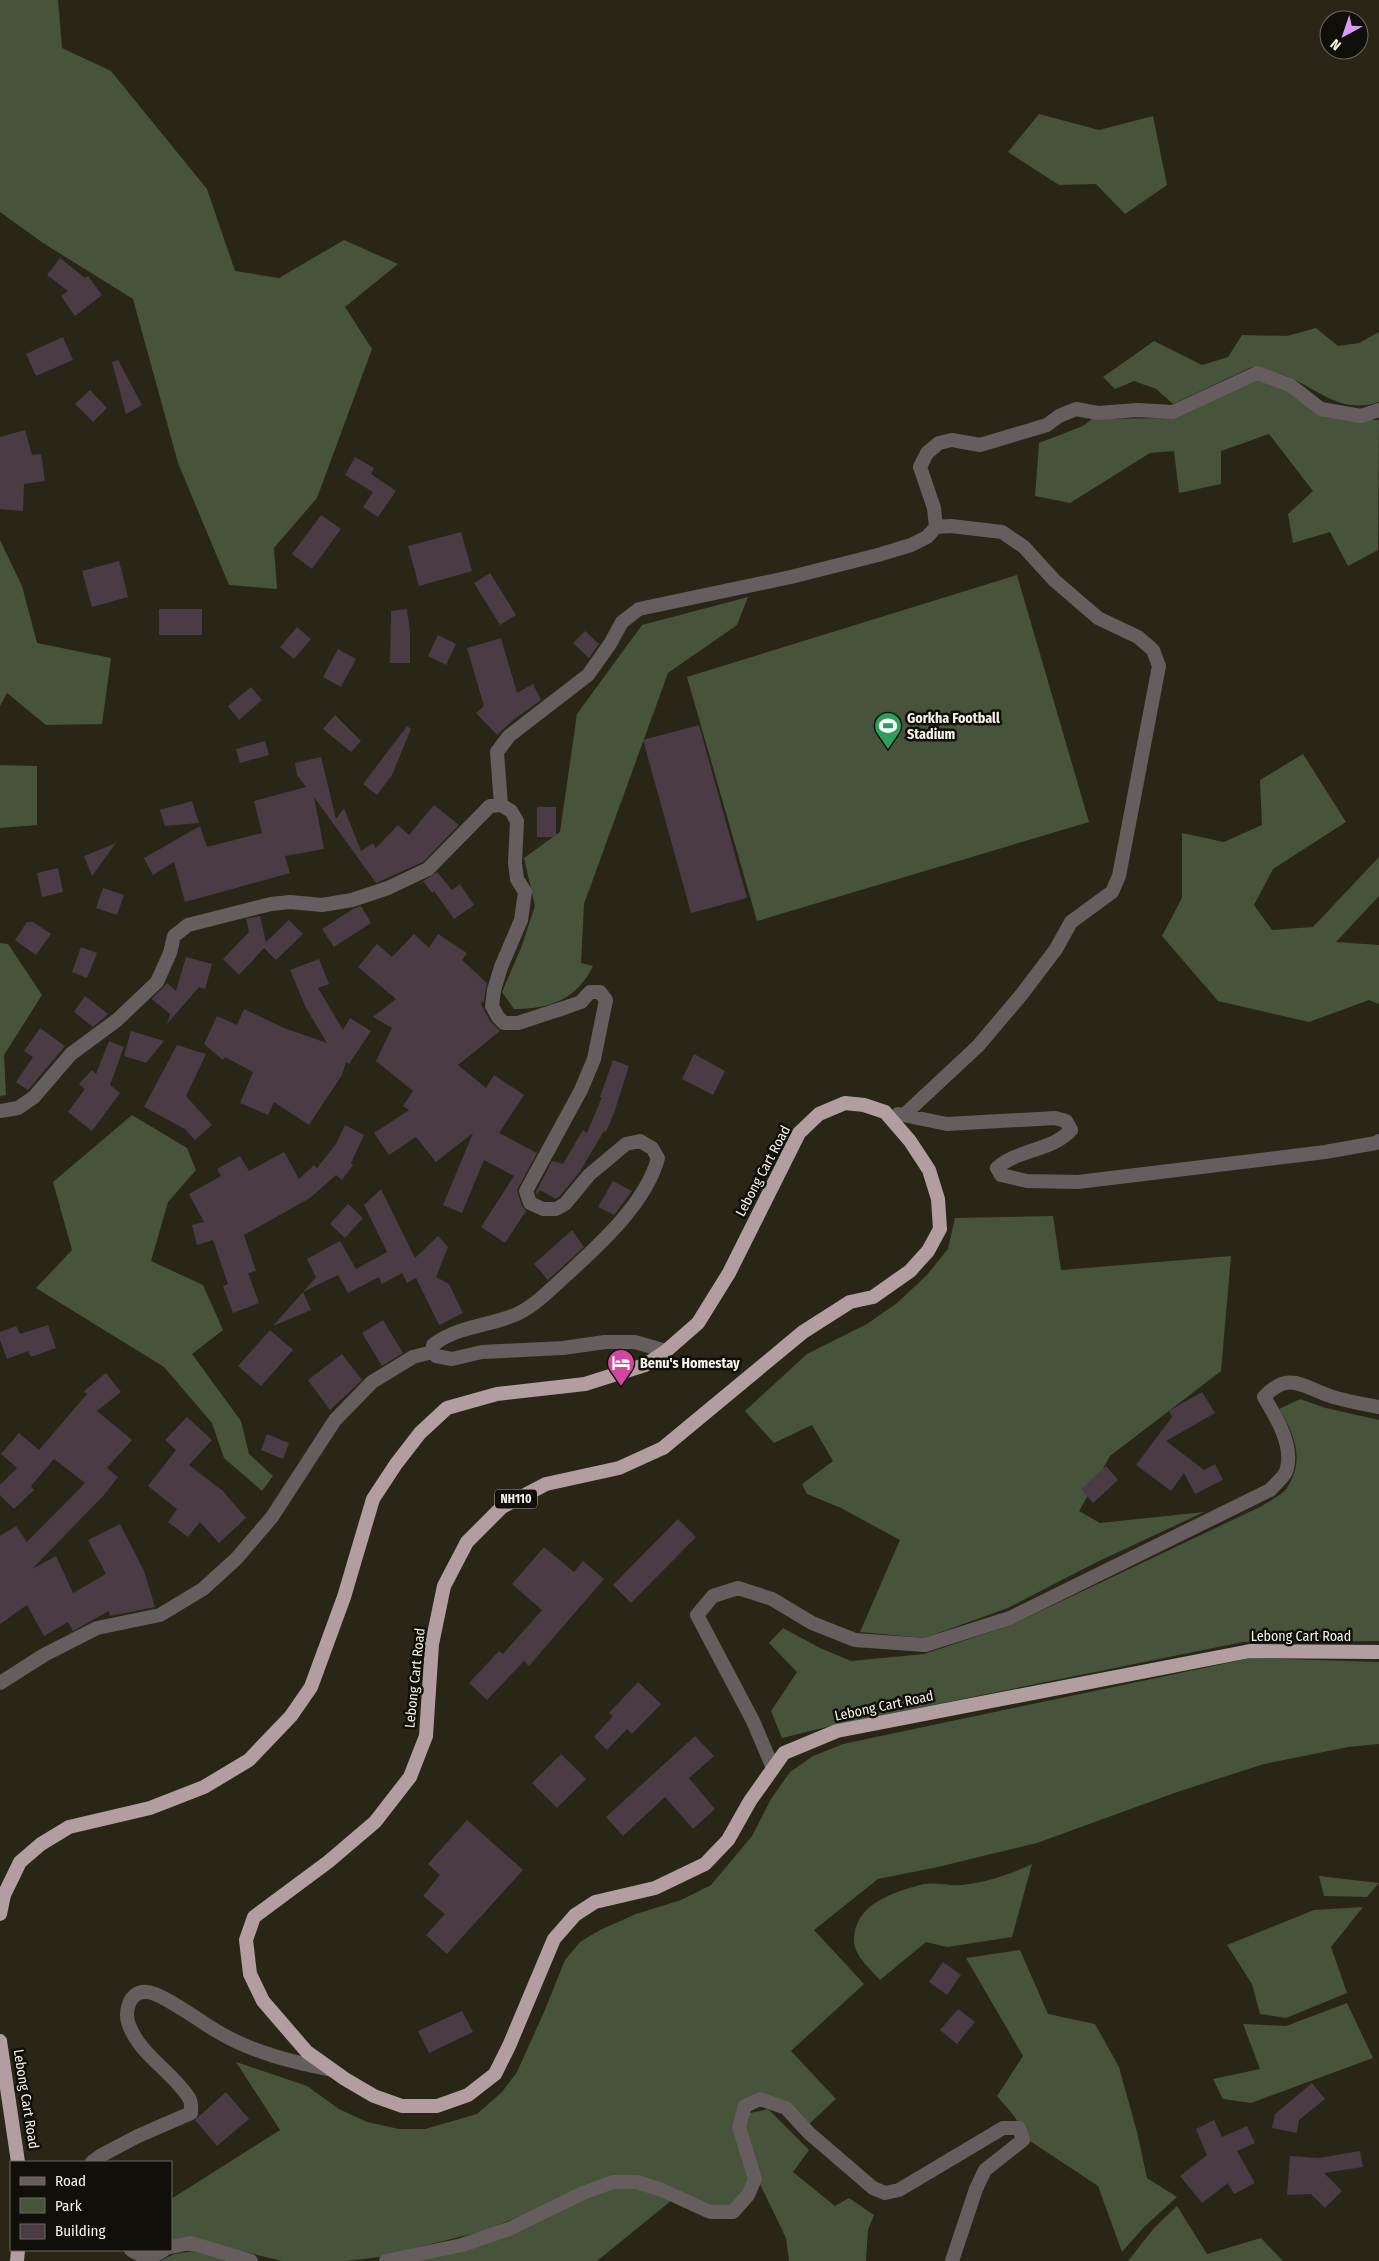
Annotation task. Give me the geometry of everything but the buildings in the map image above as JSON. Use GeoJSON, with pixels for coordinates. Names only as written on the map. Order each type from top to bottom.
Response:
{"type":"FeatureCollection","features":[{"type":"Feature","properties":{"kind":"highway","name":"Lebong Cart Road"},"geometry":{"type":"LineString","coordinates":[[0,1914],[4,1895],[20,1862],[40,1844],[68,1827],[150,1808],[204,1787],[249,1760],[291,1716],[311,1686],[329,1643],[361,1545],[373,1499],[396,1464],[420,1433],[447,1408],[497,1394],[585,1384],[645,1365],[666,1351],[698,1323],[729,1274],[799,1133],[819,1114],[845,1103],[864,1105],[885,1112],[910,1141],[929,1170],[938,1199],[940,1228],[928,1251],[910,1271],[873,1297],[850,1302],[803,1332],[663,1448],[619,1468],[546,1484],[502,1507],[467,1542],[444,1586],[432,1644],[426,1736],[410,1777],[375,1822],[328,1862],[254,1917],[246,1940],[250,1974],[263,2001],[307,2052],[374,2096],[402,2106],[437,2106],[468,2095],[495,2074],[510,2046],[554,1939],[575,1915],[596,1902],[655,1888],[705,1864],[728,1840],[750,1802],[784,1753],[837,1731],[1250,1651],[1379,1652]]}},
{"type":"Feature","properties":{"kind":"highway","name":"Lebong Cart Road"},"geometry":{"type":"LineString","coordinates":[[0,2040],[18,2161]]}},
{"type":"Feature","properties":{"kind":"street"},"geometry":{"type":"LineString","coordinates":[[936,528],[934,508],[920,467],[927,453],[938,443],[952,440],[980,445],[1019,435],[1047,425],[1059,416],[1076,409],[1098,412],[1138,410],[1173,412],[1257,372],[1290,385],[1321,409],[1361,416],[1379,410]]}},
{"type":"Feature","properties":{"kind":"street"},"geometry":{"type":"LineString","coordinates":[[500,805],[497,752],[509,736],[588,675],[610,644],[622,622],[639,610],[870,558],[911,545],[927,537],[936,528],[950,526],[1002,532],[1024,547],[1054,580],[1098,618],[1138,637],[1153,650],[1159,666],[1119,876],[1112,892],[1071,922],[1056,949],[1022,994],[978,1046],[904,1115]]}},
{"type":"Feature","properties":{"kind":"street"},"geometry":{"type":"LineString","coordinates":[[0,1111],[18,1108],[34,1097],[71,1054],[117,1020],[157,982],[170,953],[174,936],[188,925],[271,904],[290,902],[322,905],[352,900],[388,888],[428,869],[476,818],[490,806],[500,805],[511,811],[517,821],[515,862],[517,879],[525,892],[522,920],[501,967],[494,990],[492,1006],[504,1023],[518,1023],[581,1002],[590,992],[600,992],[606,1000],[594,1058],[581,1090],[526,1191],[530,1203],[542,1209],[556,1209],[565,1204],[589,1175],[626,1144],[640,1141],[652,1148],[658,1158],[654,1172],[626,1214],[601,1243],[540,1299],[518,1314],[444,1336],[433,1345],[432,1352]]}},
{"type":"Feature","properties":{"kind":"street"},"geometry":{"type":"LineString","coordinates":[[885,1112],[947,1124],[1055,1118],[1066,1121],[1072,1130],[1064,1138],[1006,1160],[997,1168],[1001,1175],[1027,1182],[1078,1182],[1325,1152],[1379,1141]]}},
{"type":"Feature","properties":{"kind":"street"},"geometry":{"type":"LineString","coordinates":[[432,1352],[436,1356],[452,1359],[482,1352],[563,1348],[605,1342],[635,1342],[666,1351]]}},
{"type":"Feature","properties":{"kind":"street"},"geometry":{"type":"LineString","coordinates":[[0,1683],[44,1655],[97,1628],[160,1615],[202,1589],[238,1558],[272,1517],[335,1420],[347,1407],[372,1382],[414,1357],[432,1352]]}},
{"type":"Feature","properties":{"kind":"street"},"geometry":{"type":"LineString","coordinates":[[773,1768],[753,1721],[697,1615],[713,1596],[738,1588],[772,1599],[812,1623],[855,1640],[926,1645],[1010,1618],[1270,1490],[1288,1470],[1288,1446],[1276,1418],[1264,1397],[1274,1386],[1297,1382],[1330,1396],[1379,1407]]}},
{"type":"Feature","properties":{"kind":"street"},"geometry":{"type":"LineString","coordinates":[[93,2161],[131,2140],[191,2113],[191,2100],[151,2055],[130,2027],[126,2015],[127,2008],[129,2002],[138,1994],[148,1991],[221,2034],[251,2047],[291,2062],[332,2070]]}},
{"type":"Feature","properties":{"kind":"street"},"geometry":{"type":"LineString","coordinates":[[386,2261],[462,2245],[509,2229],[583,2193],[613,2182],[637,2182],[662,2190],[710,2212],[733,2212],[748,2195],[755,2179],[739,2127],[746,2106],[760,2099],[786,2108],[809,2133],[872,2188],[885,2193],[907,2186],[1003,2128],[1019,2128],[1023,2140],[985,2170],[976,2189],[952,2261]]}},
{"type":"Feature","properties":{"kind":"street"},"geometry":{"type":"LineString","coordinates":[[172,2247],[191,2243],[251,2261]]}},
{"type":"Feature","properties":{"kind":"street"},"geometry":{"type":"LineString","coordinates":[[133,2251],[147,2260],[162,2251]]}},
{"type":"Feature","properties":{"kind":"green space"},"geometry":{"type":"Polygon","coordinates":[[[0,0],[58,0],[62,48],[111,71],[207,189],[235,271],[279,278],[344,240],[398,264],[345,307],[372,349],[317,498],[274,548],[277,589],[229,585],[178,463],[133,299],[43,243],[0,212],[0,0]]]}},
{"type":"Feature","properties":{"kind":"green space"},"geometry":{"type":"Polygon","coordinates":[[[1039,114],[1099,130],[1153,116],[1167,185],[1125,214],[1096,184],[1059,185],[1008,152],[1039,114]]]}},
{"type":"Feature","properties":{"kind":"green space"},"geometry":{"type":"Polygon","coordinates":[[[1316,328],[1338,346],[1359,343],[1379,332],[1379,402],[1365,405],[1341,403],[1286,376],[1252,367],[1173,404],[1156,389],[1134,381],[1115,389],[1103,377],[1154,341],[1202,365],[1228,357],[1242,335],[1287,336],[1316,328]]]}},
{"type":"Feature","properties":{"kind":"green space"},"geometry":{"type":"Polygon","coordinates":[[[1258,379],[1368,420],[1379,420],[1378,550],[1348,566],[1330,532],[1293,543],[1288,514],[1313,491],[1269,434],[1221,451],[1221,484],[1179,493],[1174,451],[1150,453],[1070,503],[1035,496],[1039,443],[1083,426],[1092,419],[1176,418],[1258,379]]]}},
{"type":"Feature","properties":{"kind":"green space"},"geometry":{"type":"Polygon","coordinates":[[[0,540],[22,586],[37,643],[111,658],[102,724],[46,725],[7,693],[0,706],[0,540]]]}},
{"type":"Feature","properties":{"kind":"green space","name":"Gorkha Football Stadium"},"geometry":{"type":"Polygon","coordinates":[[[1017,575],[1089,822],[757,921],[687,677],[1017,575]]]}},
{"type":"Feature","properties":{"kind":"green space"},"geometry":{"type":"Polygon","coordinates":[[[748,597],[737,625],[668,673],[584,904],[581,963],[593,966],[579,987],[561,1000],[539,1007],[514,1009],[502,992],[521,948],[535,906],[524,858],[560,832],[577,714],[642,625],[748,597]]]}},
{"type":"Feature","properties":{"kind":"green space"},"geometry":{"type":"Polygon","coordinates":[[[1303,754],[1346,822],[1273,869],[1254,905],[1272,930],[1313,927],[1379,857],[1379,896],[1336,942],[1379,945],[1379,1004],[1369,1000],[1309,1022],[1218,1001],[1162,936],[1182,898],[1182,833],[1224,842],[1262,825],[1260,780],[1303,754]]]}},
{"type":"Feature","properties":{"kind":"green space"},"geometry":{"type":"Polygon","coordinates":[[[0,765],[37,766],[37,825],[0,828],[0,765]]]}},
{"type":"Feature","properties":{"kind":"green space"},"geometry":{"type":"Polygon","coordinates":[[[0,943],[8,944],[42,995],[4,1055],[6,1095],[0,1096],[0,943]]]}},
{"type":"Feature","properties":{"kind":"green space"},"geometry":{"type":"Polygon","coordinates":[[[132,1115],[187,1148],[196,1170],[168,1202],[151,1261],[203,1285],[223,1330],[192,1354],[241,1421],[249,1454],[273,1476],[262,1491],[224,1458],[212,1423],[164,1367],[36,1288],[72,1250],[53,1182],[132,1115]]]}},
{"type":"Feature","properties":{"kind":"green space"},"geometry":{"type":"Polygon","coordinates":[[[1053,1216],[1061,1270],[1231,1256],[1221,1371],[1110,1456],[1079,1511],[1100,1523],[1204,1512],[1095,1563],[1008,1608],[924,1638],[860,1632],[900,1540],[841,1508],[807,1494],[802,1484],[833,1461],[812,1425],[774,1443],[745,1411],[807,1354],[867,1324],[897,1303],[926,1276],[948,1249],[955,1218],[1053,1216]]]}},
{"type":"Feature","properties":{"kind":"green space"},"geometry":{"type":"Polygon","coordinates":[[[1300,1399],[1326,1408],[1379,1420],[1379,1641],[1243,1642],[839,1724],[782,1738],[771,1711],[797,1672],[769,1643],[783,1628],[820,1648],[851,1661],[924,1654],[1011,1625],[1262,1506],[1282,1493],[1292,1478],[1297,1458],[1290,1428],[1279,1409],[1300,1399]]]}},
{"type":"Feature","properties":{"kind":"green space"},"geometry":{"type":"Polygon","coordinates":[[[1251,1658],[1379,1662],[1379,1744],[1348,1747],[1264,1764],[1180,1791],[1037,1843],[938,1867],[878,1879],[814,1930],[864,1984],[791,2051],[836,2099],[808,2125],[788,2105],[742,2104],[751,2179],[732,2209],[709,2211],[633,2176],[537,2209],[487,2230],[380,2257],[346,2261],[282,2261],[229,2248],[172,2242],[172,2198],[280,2130],[236,2062],[307,2086],[339,2109],[367,2122],[399,2129],[425,2129],[477,2114],[502,2092],[517,2072],[565,1960],[580,1942],[600,1930],[636,1914],[681,1900],[711,1885],[752,1836],[771,1799],[790,1772],[813,1756],[843,1744],[1251,1658]]]}},
{"type":"Feature","properties":{"kind":"green space"},"geometry":{"type":"Polygon","coordinates":[[[1032,1864],[1012,1937],[947,1947],[926,1942],[880,1980],[857,1952],[854,1942],[855,1929],[860,1918],[868,1909],[888,1896],[924,1884],[962,1885],[989,1880],[1032,1864]]]}},
{"type":"Feature","properties":{"kind":"green space"},"geometry":{"type":"Polygon","coordinates":[[[1319,1876],[1379,1883],[1367,1897],[1324,1896],[1319,1876]]]}},
{"type":"Feature","properties":{"kind":"green space"},"geometry":{"type":"Polygon","coordinates":[[[1363,1907],[1331,1947],[1347,1993],[1286,2018],[1260,2014],[1252,1984],[1227,1945],[1314,1910],[1363,1907]]]}},
{"type":"Feature","properties":{"kind":"green space"},"geometry":{"type":"Polygon","coordinates":[[[1020,1950],[1048,2014],[1095,2024],[1119,2067],[1137,2132],[1147,2178],[1177,2197],[1144,2227],[1122,2252],[1098,2186],[1030,2141],[1014,2116],[997,2096],[1023,2056],[966,1958],[1020,1950]]]}},
{"type":"Feature","properties":{"kind":"green space"},"geometry":{"type":"Polygon","coordinates":[[[1347,2003],[1373,2058],[1251,2103],[1223,2099],[1213,2079],[1260,2069],[1243,2024],[1286,2026],[1347,2003]]]}},
{"type":"Feature","properties":{"kind":"green space"},"geometry":{"type":"Polygon","coordinates":[[[768,2109],[809,2150],[793,2172],[835,2206],[849,2198],[874,2215],[868,2230],[866,2261],[789,2261],[786,2238],[758,2180],[743,2127],[750,2113],[768,2109]]]}},
{"type":"Feature","properties":{"kind":"green space"},"geometry":{"type":"Polygon","coordinates":[[[615,2185],[635,2187],[672,2200],[597,2261],[417,2261],[513,2233],[615,2185]]]}},
{"type":"Feature","properties":{"kind":"green space"},"geometry":{"type":"Polygon","coordinates":[[[1177,2206],[1207,2254],[1261,2238],[1283,2261],[1128,2261],[1154,2228],[1177,2206]]]}},
{"type":"Feature","properties":{"kind":"green space"},"geometry":{"type":"Polygon","coordinates":[[[194,2251],[234,2261],[160,2261],[174,2254],[194,2251]]]}},
{"type":"Feature","properties":{"kind":"place","name":"Gorkha Football Stadium"},"geometry":{"type":"Point","coordinates":[888,750]}},
{"type":"Feature","properties":{"kind":"place","name":"Benu's Homestay"},"geometry":{"type":"Point","coordinates":[621,1387]}}]}
